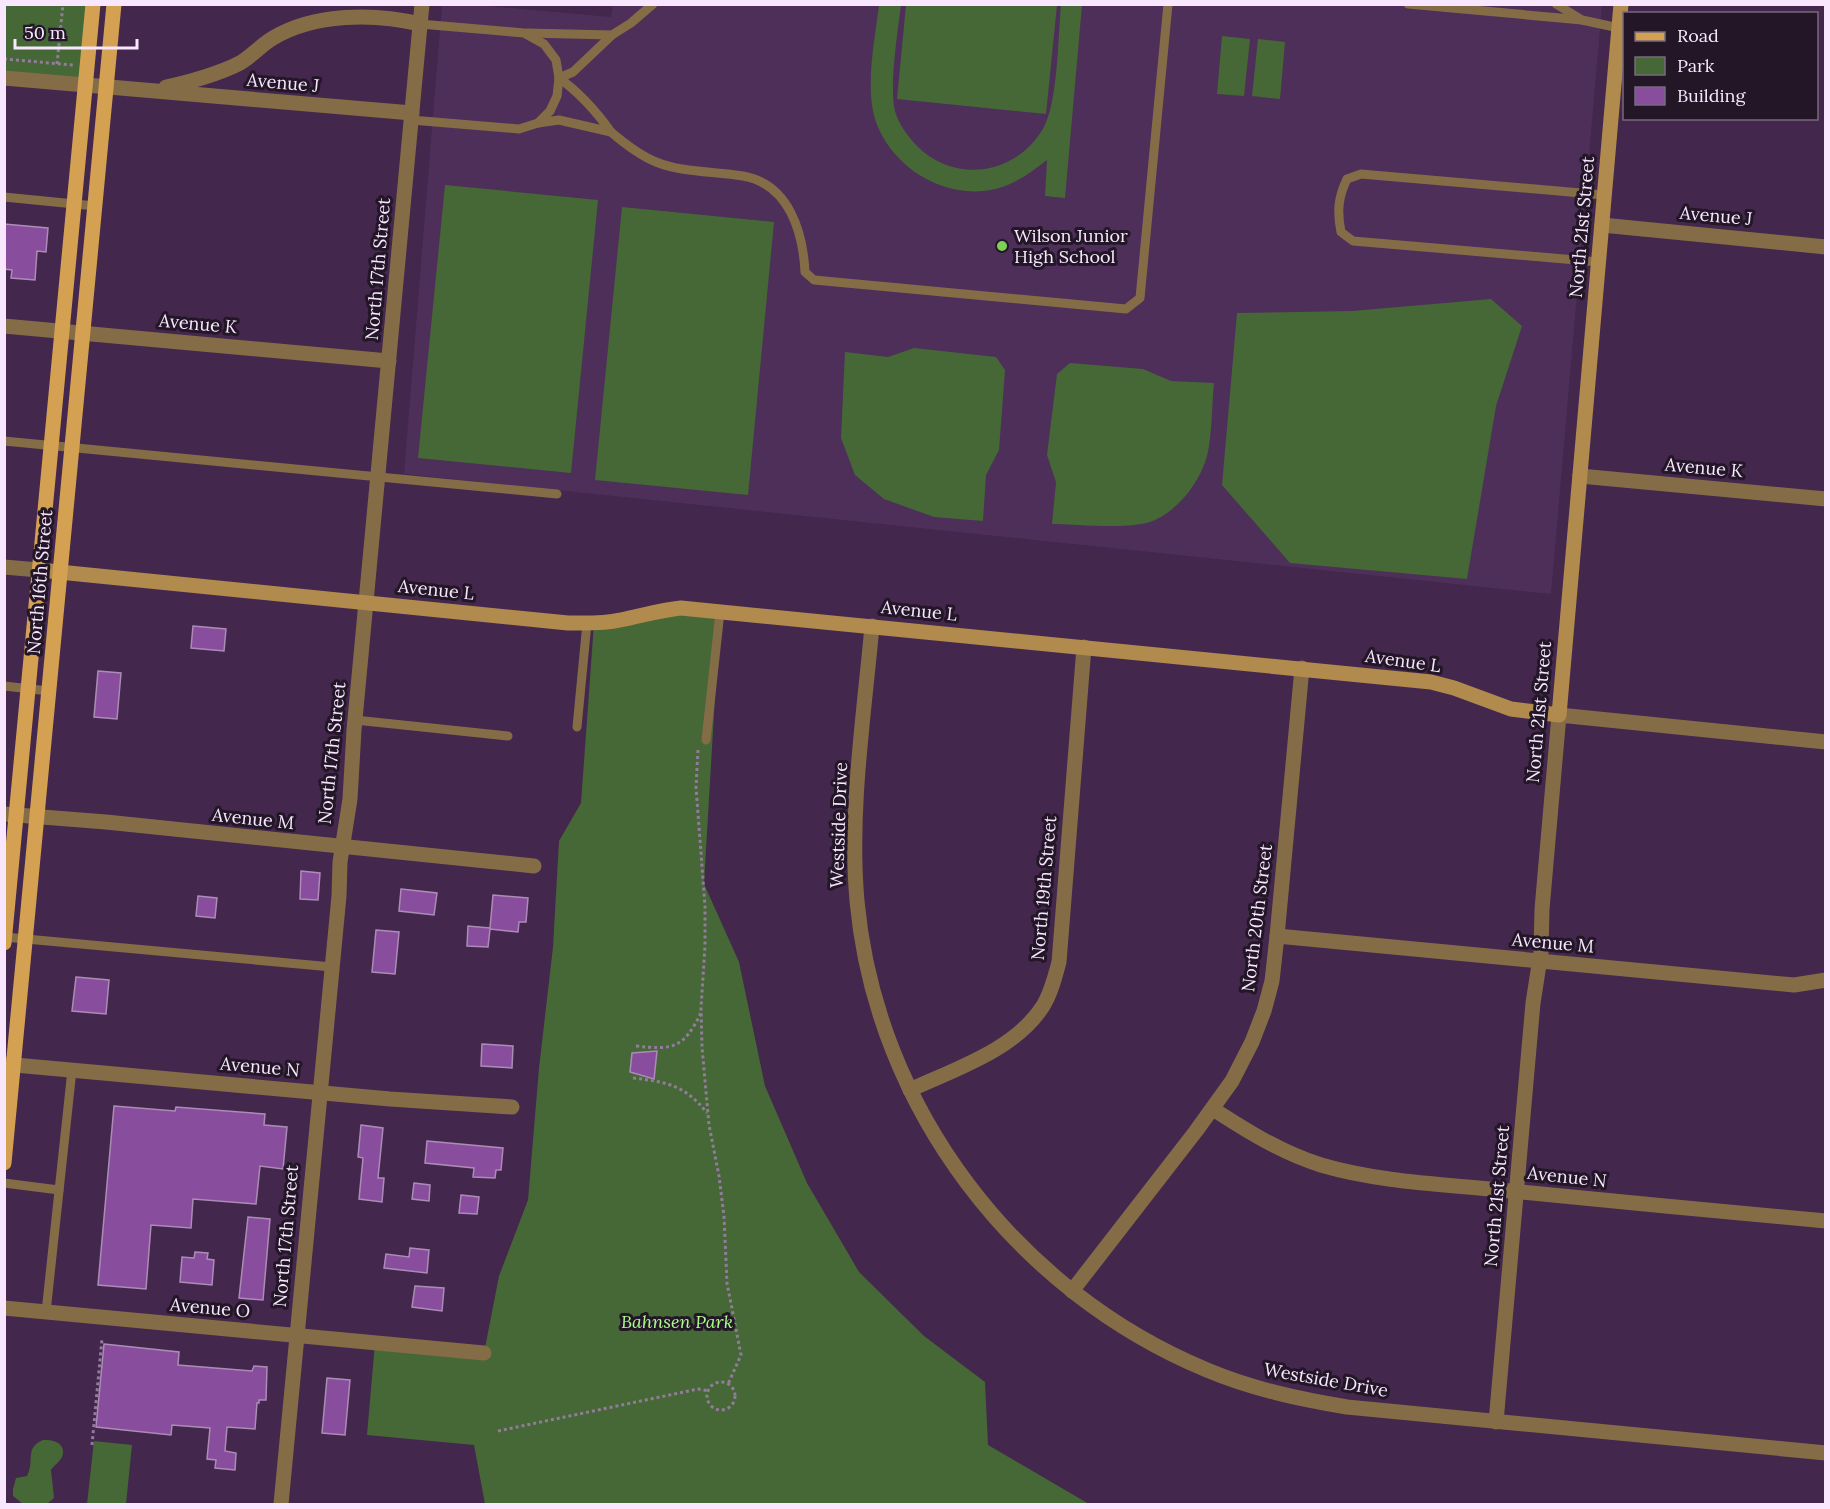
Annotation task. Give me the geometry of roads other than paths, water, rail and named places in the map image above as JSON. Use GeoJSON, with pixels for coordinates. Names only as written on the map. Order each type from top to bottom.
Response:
{"type":"FeatureCollection","features":[{"type":"Feature","properties":{"kind":"main road","name":"North 16th Street"},"geometry":{"type":"LineString","coordinates":[[4,943],[10,814],[28,689],[93,4]]}},
{"type":"Feature","properties":{"kind":"main road","name":"North 16th Street"},"geometry":{"type":"LineString","coordinates":[[4,1163],[9,1065],[26,940],[114,4]]}},
{"type":"Feature","properties":{"kind":"street","name":"North 17th Street"},"geometry":{"type":"LineString","coordinates":[[281,1504],[342,848],[350,799],[355,720],[422,4]]}},
{"type":"Feature","properties":{"kind":"street","name":"North 21st Street"},"geometry":{"type":"LineString","coordinates":[[1496,1422],[1533,1003],[1539,962],[1621,4]]}},
{"type":"Feature","properties":{"kind":"street","name":"Avenue J"},"geometry":{"type":"LineString","coordinates":[[152,91],[184,84],[240,63],[274,38],[312,23],[355,16],[395,18],[420,24]]}},
{"type":"Feature","properties":{"kind":"street","name":"Avenue J"},"geometry":{"type":"LineString","coordinates":[[4,78],[411,116]]}},
{"type":"Feature","properties":{"kind":"street","name":"Avenue J"},"geometry":{"type":"LineString","coordinates":[[1602,225],[1826,247]]}},
{"type":"Feature","properties":{"kind":"street","name":"Avenue K"},"geometry":{"type":"LineString","coordinates":[[4,326],[388,361]]}},
{"type":"Feature","properties":{"kind":"street","name":"Avenue K"},"geometry":{"type":"LineString","coordinates":[[1580,476],[1826,499]]}},
{"type":"Feature","properties":{"kind":"street","name":"Avenue L"},"geometry":{"type":"LineString","coordinates":[[4,567],[587,623],[619,620],[655,611],[681,608],[872,626],[1431,682],[1511,709],[1826,742]]}},
{"type":"Feature","properties":{"kind":"street","name":"Westside Drive"},"geometry":{"type":"LineString","coordinates":[[872,626],[854,849],[857,902],[864,952],[881,1019],[910,1090],[940,1145],[969,1187],[1003,1228],[1036,1261],[1072,1291],[1131,1333],[1170,1354],[1244,1384],[1294,1398],[1347,1407],[1826,1453]]}},
{"type":"Feature","properties":{"kind":"street","name":"North 19th Street"},"geometry":{"type":"LineString","coordinates":[[910,1090],[1000,1047],[1018,1035],[1044,1005],[1053,986],[1059,962],[1084,647]]}},
{"type":"Feature","properties":{"kind":"street","name":"North 20th Street"},"geometry":{"type":"LineString","coordinates":[[1072,1291],[1232,1081],[1252,1042],[1264,1011],[1272,981],[1277,936],[1302,669]]}},
{"type":"Feature","properties":{"kind":"street","name":"Avenue M"},"geometry":{"type":"LineString","coordinates":[[10,814],[534,866]]}},
{"type":"Feature","properties":{"kind":"street","name":"Avenue M"},"geometry":{"type":"LineString","coordinates":[[1277,936],[1794,986],[1826,980]]}},
{"type":"Feature","properties":{"kind":"street","name":"Avenue N"},"geometry":{"type":"LineString","coordinates":[[9,1065],[390,1099],[512,1107]]}},
{"type":"Feature","properties":{"kind":"street","name":"Avenue N"},"geometry":{"type":"LineString","coordinates":[[1213,1108],[1248,1132],[1277,1147],[1319,1164],[1352,1173],[1826,1221]]}},
{"type":"Feature","properties":{"kind":"street","name":"Avenue O"},"geometry":{"type":"LineString","coordinates":[[4,1308],[484,1353]]}},
{"type":"Feature","properties":{"kind":"lane"},"geometry":{"type":"LineString","coordinates":[[559,78],[573,72],[612,35],[631,23],[653,4]]}},
{"type":"Feature","properties":{"kind":"lane"},"geometry":{"type":"LineString","coordinates":[[559,78],[573,88],[611,132],[634,151],[658,163],[689,170],[746,176],[770,188],[791,210],[803,246],[805,272],[814,280],[1126,309],[1140,298],[1168,4]]}},
{"type":"Feature","properties":{"kind":"lane"},"geometry":{"type":"LineString","coordinates":[[1408,4],[1582,20],[1619,28]]}},
{"type":"Feature","properties":{"kind":"lane"},"geometry":{"type":"LineString","coordinates":[[1556,4],[1582,20]]}},
{"type":"Feature","properties":{"kind":"lane"},"geometry":{"type":"LineString","coordinates":[[420,24],[524,33],[612,35]]}},
{"type":"Feature","properties":{"kind":"lane"},"geometry":{"type":"LineString","coordinates":[[524,33],[544,44],[556,60],[559,78],[557,96],[550,111],[538,123]]}},
{"type":"Feature","properties":{"kind":"lane"},"geometry":{"type":"LineString","coordinates":[[411,116],[519,129],[559,120],[611,132]]}},
{"type":"Feature","properties":{"kind":"lane"},"geometry":{"type":"LineString","coordinates":[[1599,262],[1353,241],[1341,232],[1337,216],[1340,193],[1347,179],[1361,174],[1605,195]]}},
{"type":"Feature","properties":{"kind":"lane"},"geometry":{"type":"LineString","coordinates":[[4,197],[95,206]]}},
{"type":"Feature","properties":{"kind":"lane"},"geometry":{"type":"LineString","coordinates":[[4,441],[557,494]]}},
{"type":"Feature","properties":{"kind":"lane"},"geometry":{"type":"LineString","coordinates":[[706,740],[720,612]]}},
{"type":"Feature","properties":{"kind":"lane"},"geometry":{"type":"LineString","coordinates":[[577,728],[587,623]]}},
{"type":"Feature","properties":{"kind":"lane"},"geometry":{"type":"LineString","coordinates":[[4,687],[49,690]]}},
{"type":"Feature","properties":{"kind":"lane"},"geometry":{"type":"LineString","coordinates":[[355,720],[508,736]]}},
{"type":"Feature","properties":{"kind":"lane"},"geometry":{"type":"LineString","coordinates":[[5,937],[332,967]]}},
{"type":"Feature","properties":{"kind":"lane"},"geometry":{"type":"LineString","coordinates":[[46,1312],[72,1070]]}},
{"type":"Feature","properties":{"kind":"lane"},"geometry":{"type":"LineString","coordinates":[[4,1183],[59,1190]]}},
{"type":"Feature","properties":{"kind":"place","name":"Wilson Junior High School"},"geometry":{"type":"Point","coordinates":[1002,246]}},
{"type":"Feature","properties":{"kind":"park label","name":"Bahnsen Park"},"geometry":{"type":"Point","coordinates":[677,1322]}}]}
